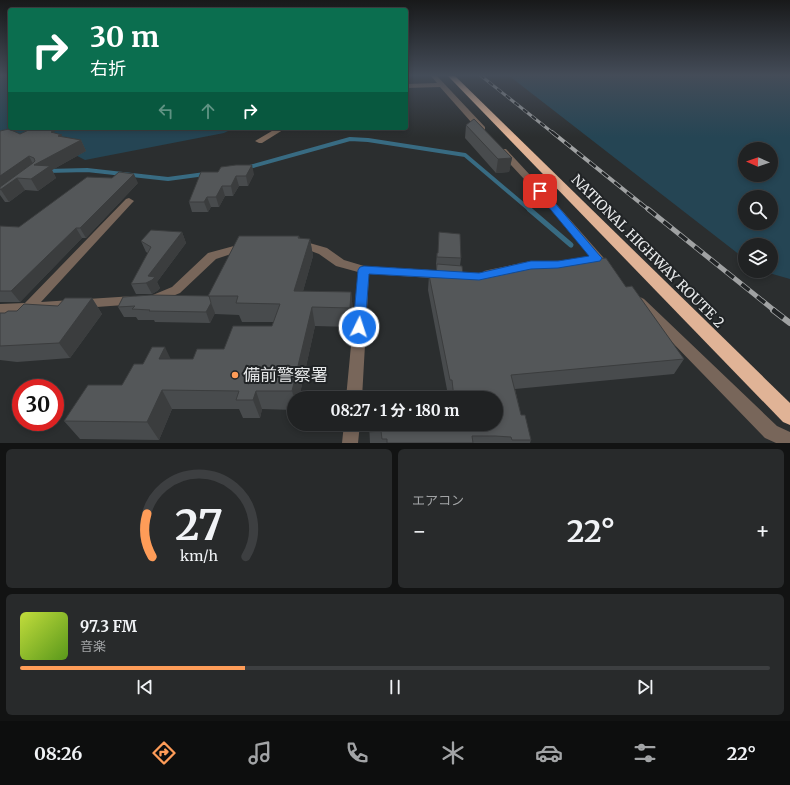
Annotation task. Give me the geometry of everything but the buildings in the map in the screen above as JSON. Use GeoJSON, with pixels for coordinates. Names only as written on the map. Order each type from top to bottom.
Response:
{"type":"FeatureCollection","features":[{"type":"Feature","properties":{"kind":"highway","name":"NATIONAL HIGHWAY ROUTE 2"},"geometry":{"type":"LineString","coordinates":[[462,96],[790,416]]}},
{"type":"Feature","properties":{"kind":"street"},"geometry":{"type":"LineString","coordinates":[[458,96],[491,138],[540,191],[597,258],[614,275]]}},
{"type":"Feature","properties":{"kind":"street"},"geometry":{"type":"LineString","coordinates":[[259,141],[278,130]]}},
{"type":"Feature","properties":{"kind":"street"},"geometry":{"type":"LineString","coordinates":[[29,307],[129,201]]}},
{"type":"Feature","properties":{"kind":"street"},"geometry":{"type":"LineString","coordinates":[[286,243],[302,243],[323,251],[340,263],[364,270],[456,275]]}},
{"type":"Feature","properties":{"kind":"street"},"geometry":{"type":"LineString","coordinates":[[0,309],[154,300],[176,290],[212,256],[254,244]]}},
{"type":"Feature","properties":{"kind":"street"},"geometry":{"type":"LineString","coordinates":[[581,261],[597,258]]}},
{"type":"Feature","properties":{"kind":"street"},"geometry":{"type":"LineString","coordinates":[[479,276],[531,265],[544,265]]}},
{"type":"Feature","properties":{"kind":"street"},"geometry":{"type":"LineString","coordinates":[[355,391],[364,270]]}},
{"type":"Feature","properties":{"kind":"street"},"geometry":{"type":"LineString","coordinates":[[630,292],[771,432],[790,441]]}},
{"type":"Feature","properties":{"kind":"street"},"geometry":{"type":"LineString","coordinates":[[350,443],[351,431]]}},
{"type":"Feature","properties":{"kind":"shaded area"},"geometry":{"type":"Polygon","coordinates":[[[0,96],[8,96],[8,130],[230,130],[224,133],[85,160],[54,144],[0,139],[0,96]]]}},
{"type":"Feature","properties":{"kind":"shaded area"},"geometry":{"type":"Polygon","coordinates":[[[535,96],[790,96],[790,279],[778,276],[778,238],[738,238],[738,254],[535,96]]]}},
{"type":"Feature","properties":{"kind":"waterway"},"geometry":{"type":"LineString","coordinates":[[246,168],[350,139],[368,140],[465,155],[530,210]]}},
{"type":"Feature","properties":{"kind":"waterway"},"geometry":{"type":"LineString","coordinates":[[47,171],[87,170],[168,179],[205,174]]}},
{"type":"Feature","properties":{"kind":"waterway"},"geometry":{"type":"LineString","coordinates":[[529,209],[571,245]]}},
{"type":"Feature","properties":{"kind":"railway"},"geometry":{"type":"LineString","coordinates":[[506,96],[553,133]]}},
{"type":"Feature","properties":{"kind":"railway"},"geometry":{"type":"LineString","coordinates":[[552,132],[649,210]]}},
{"type":"Feature","properties":{"kind":"railway"},"geometry":{"type":"LineString","coordinates":[[648,209],[775,311]]}},
{"type":"Feature","properties":{"kind":"railway"},"geometry":{"type":"LineString","coordinates":[[773,310],[790,323]]}},
{"type":"Feature","properties":{"kind":"place","name":"備前警察署"},"geometry":{"type":"Point","coordinates":[235,375]}},
{"type":"Feature","properties":{"kind":"route"},"geometry":{"type":"LineString","coordinates":[[359,327],[364,270],[479,276],[531,265],[558,265],[597,258],[540,191]]}}]}
